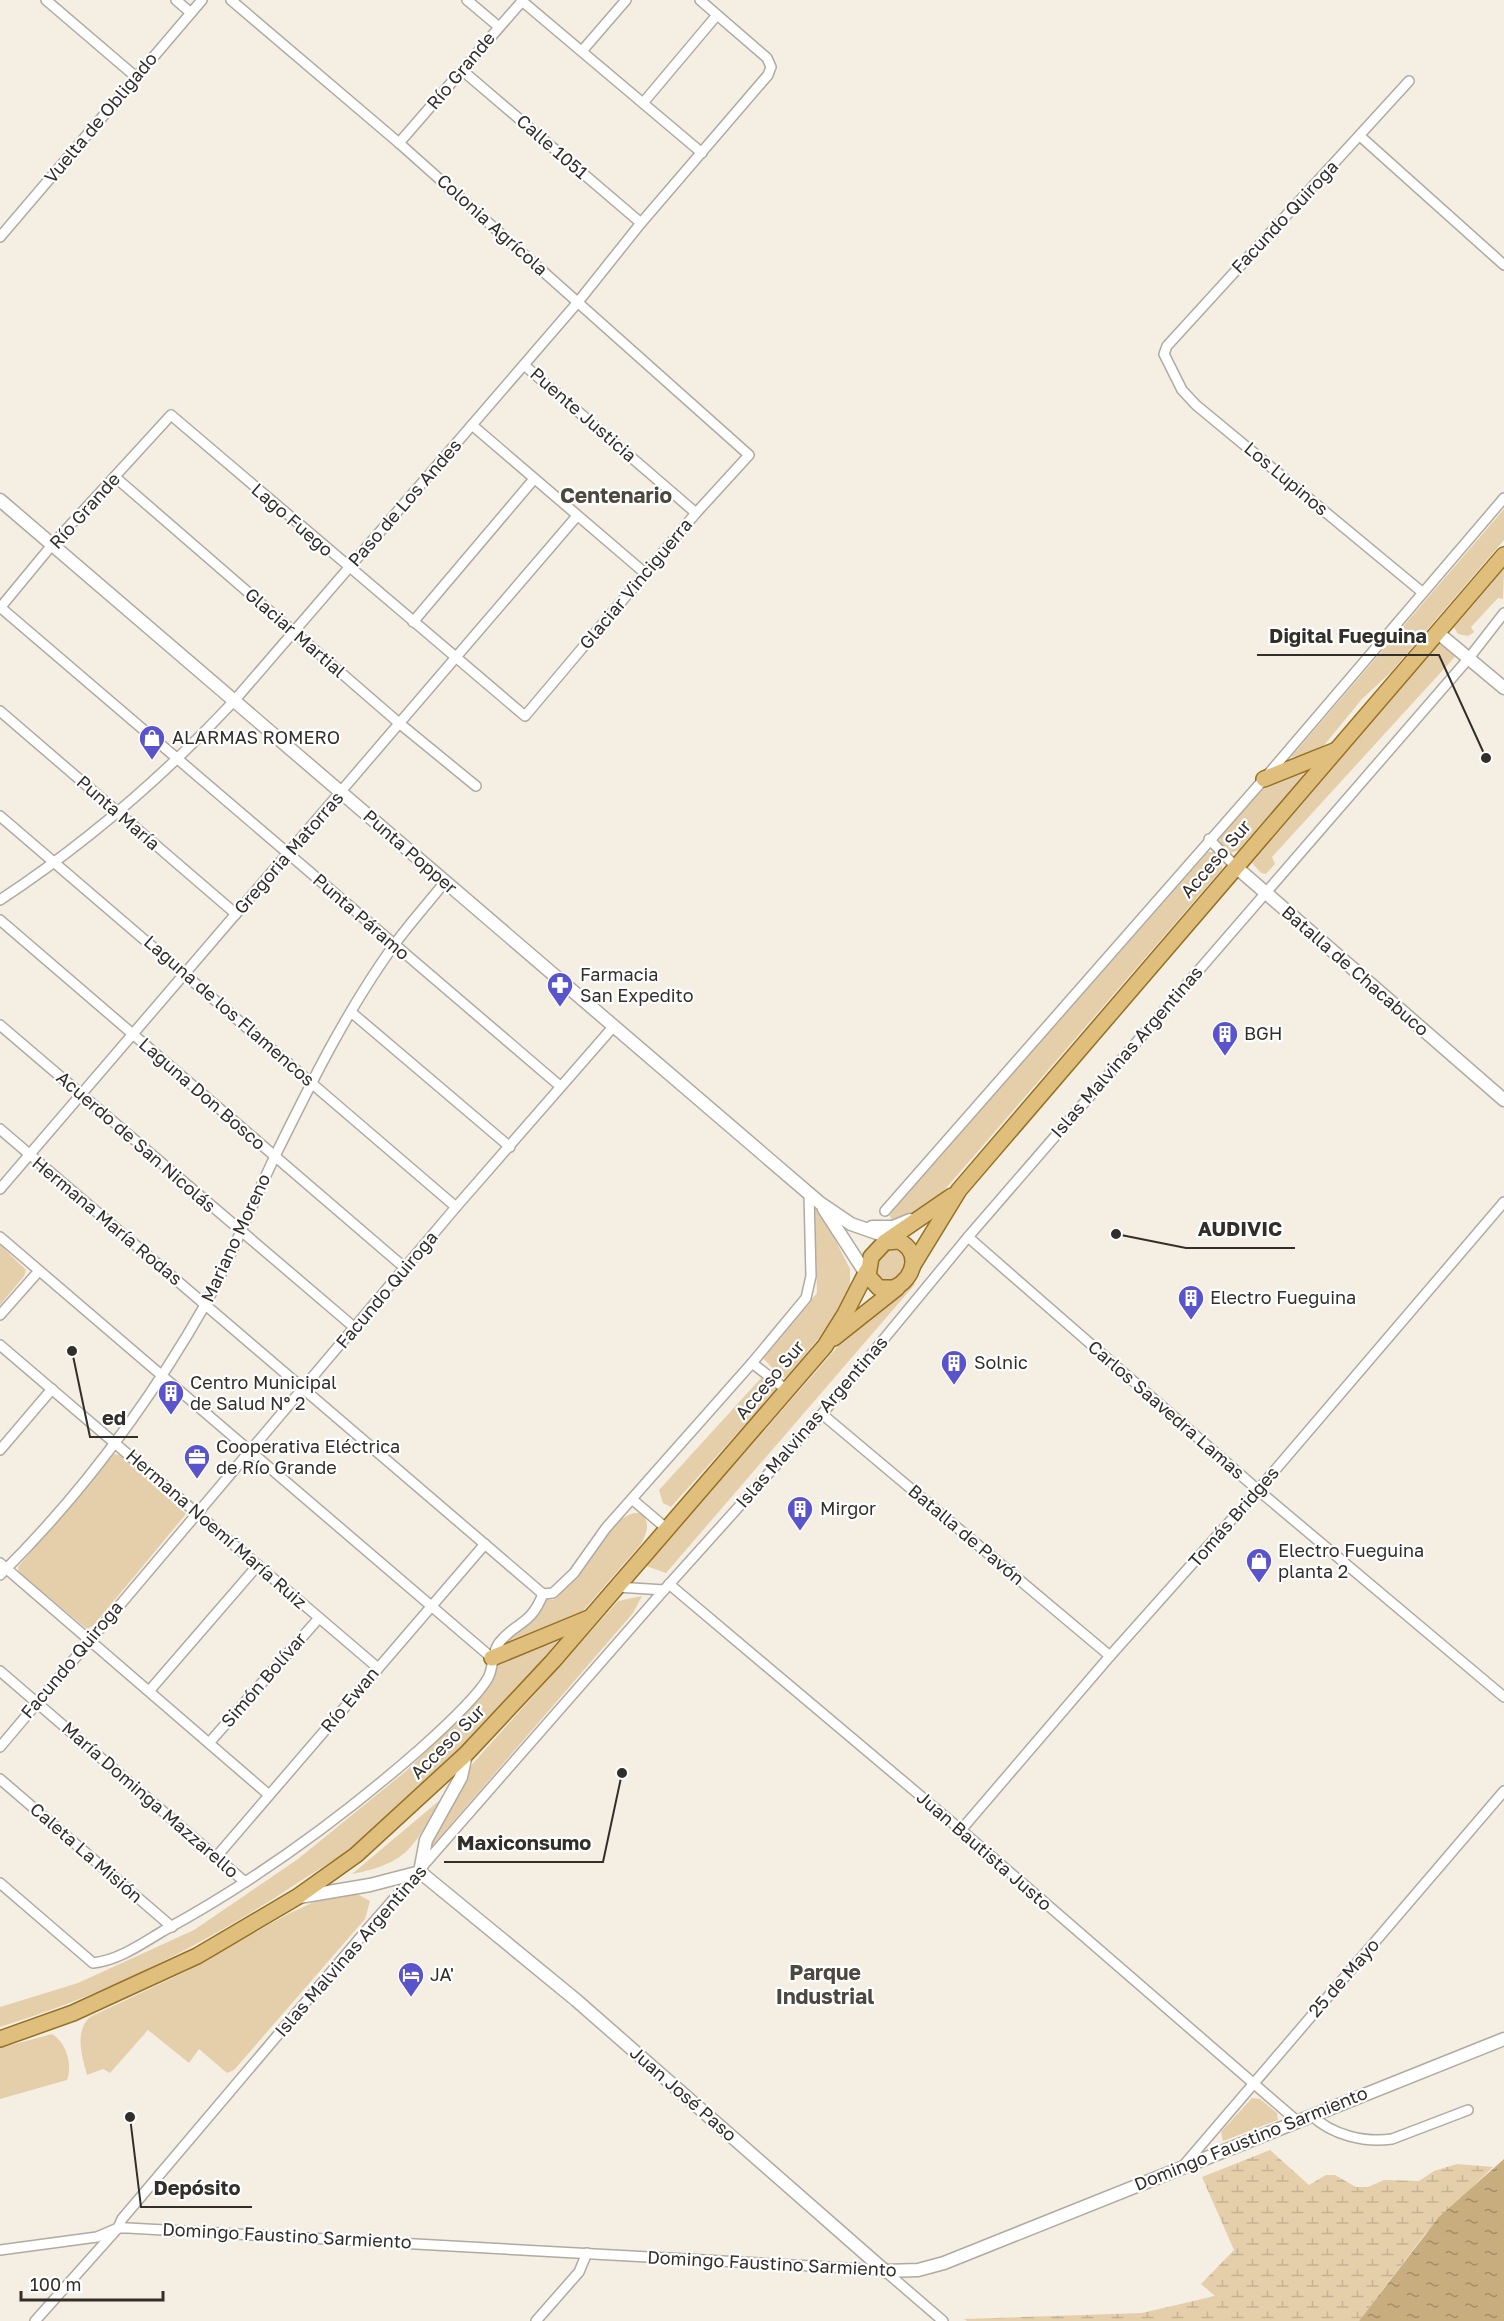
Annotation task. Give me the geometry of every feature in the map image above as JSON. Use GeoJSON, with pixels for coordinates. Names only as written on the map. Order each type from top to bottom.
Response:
{"type":"FeatureCollection","features":[{"type":"Feature","properties":{"kind":"main road","name":"Acceso Sur"},"geometry":{"type":"LineString","coordinates":[[913,1265],[959,1190],[1504,555]]}},
{"type":"Feature","properties":{"kind":"main road"},"geometry":{"type":"LineString","coordinates":[[1264,779],[1337,750]]}},
{"type":"Feature","properties":{"kind":"main road","name":"Acceso Sur"},"geometry":{"type":"LineString","coordinates":[[892,1240],[959,1190]]}},
{"type":"Feature","properties":{"kind":"main road"},"geometry":{"type":"LineString","coordinates":[[892,1240],[909,1247],[913,1265],[910,1275],[900,1286],[884,1289],[868,1276],[871,1257],[892,1240]]}},
{"type":"Feature","properties":{"kind":"main road","name":"Acceso Sur"},"geometry":{"type":"LineString","coordinates":[[0,2039],[73,2013],[157,1976],[238,1933],[297,1897],[356,1855],[466,1754],[592,1617],[825,1346],[868,1276]]}},
{"type":"Feature","properties":{"kind":"main road","name":"Acceso Sur"},"geometry":{"type":"LineString","coordinates":[[825,1346],[900,1286]]}},
{"type":"Feature","properties":{"kind":"main road"},"geometry":{"type":"LineString","coordinates":[[492,1658],[592,1617]]}},
{"type":"Feature","properties":{"kind":"street"},"geometry":{"type":"LineString","coordinates":[[46,0],[136,77]]}},
{"type":"Feature","properties":{"kind":"street"},"geometry":{"type":"LineString","coordinates":[[176,0],[191,13]]}},
{"type":"Feature","properties":{"kind":"street","name":"Vuelta de Obligado"},"geometry":{"type":"LineString","coordinates":[[0,237],[202,0]]}},
{"type":"Feature","properties":{"kind":"street","name":"Colonia Agrícola"},"geometry":{"type":"LineString","coordinates":[[231,0],[399,143],[749,455]]}},
{"type":"Feature","properties":{"kind":"street"},"geometry":{"type":"LineString","coordinates":[[467,0],[499,27]]}},
{"type":"Feature","properties":{"kind":"street"},"geometry":{"type":"LineString","coordinates":[[523,0],[702,153]]}},
{"type":"Feature","properties":{"kind":"street","name":"Río Grande"},"geometry":{"type":"LineString","coordinates":[[399,143],[523,0]]}},
{"type":"Feature","properties":{"kind":"street"},"geometry":{"type":"LineString","coordinates":[[582,51],[626,0]]}},
{"type":"Feature","properties":{"kind":"street"},"geometry":{"type":"LineString","coordinates":[[643,103],[717,15],[700,0]]}},
{"type":"Feature","properties":{"kind":"street","name":"Paso de Los Andes"},"geometry":{"type":"LineString","coordinates":[[0,900],[56,863],[118,813],[179,760],[234,701],[578,302],[641,223],[768,75],[771,67],[768,57],[717,15]]}},
{"type":"Feature","properties":{"kind":"street","name":"Calle 1051"},"geometry":{"type":"LineString","coordinates":[[463,71],[641,223]]}},
{"type":"Feature","properties":{"kind":"street","name":"Facundo Quiroga"},"geometry":{"type":"LineString","coordinates":[[1164,354],[1167,346],[1409,81]]}},
{"type":"Feature","properties":{"kind":"street"},"geometry":{"type":"LineString","coordinates":[[1360,136],[1504,265]]}},
{"type":"Feature","properties":{"kind":"street","name":"Los Lupinos"},"geometry":{"type":"LineString","coordinates":[[1164,354],[1182,390],[1196,405],[1422,592]]}},
{"type":"Feature","properties":{"kind":"street","name":"Puente Justicia"},"geometry":{"type":"LineString","coordinates":[[524,365],[696,513]]}},
{"type":"Feature","properties":{"kind":"street","name":"Río Grande"},"geometry":{"type":"LineString","coordinates":[[0,607],[52,545],[171,415]]}},
{"type":"Feature","properties":{"kind":"street","name":"Lago Fuego"},"geometry":{"type":"LineString","coordinates":[[171,415],[348,568],[525,716]]}},
{"type":"Feature","properties":{"kind":"street"},"geometry":{"type":"LineString","coordinates":[[472,425],[646,574]]}},
{"type":"Feature","properties":{"kind":"street","name":"Glaciar Vinciguerra"},"geometry":{"type":"LineString","coordinates":[[525,716],[696,513],[749,455]]}},
{"type":"Feature","properties":{"kind":"street","name":"Glaciar Martial"},"geometry":{"type":"LineString","coordinates":[[115,477],[399,723],[477,786]]}},
{"type":"Feature","properties":{"kind":"street"},"geometry":{"type":"LineString","coordinates":[[413,622],[534,479]]}},
{"type":"Feature","properties":{"kind":"street"},"geometry":{"type":"LineString","coordinates":[[885,1211],[1264,779],[1504,498]]}},
{"type":"Feature","properties":{"kind":"street","name":"Punta Popper"},"geometry":{"type":"LineString","coordinates":[[0,500],[809,1194],[851,1224],[892,1240]]}},
{"type":"Feature","properties":{"kind":"street","name":"Gregoria Matorras"},"geometry":{"type":"LineString","coordinates":[[0,1189],[577,516]]}},
{"type":"Feature","properties":{"kind":"street","name":"Punta Páramo"},"geometry":{"type":"LineString","coordinates":[[0,607],[560,1086]]}},
{"type":"Feature","properties":{"kind":"street","name":"Islas Malvinas Argentinas"},"geometry":{"type":"LineString","coordinates":[[35,2321],[118,2228],[129,2210],[666,1587],[822,1413],[968,1237],[1469,658],[1504,614]]}},
{"type":"Feature","properties":{"kind":"street"},"geometry":{"type":"LineString","coordinates":[[1437,632],[1504,688]]}},
{"type":"Feature","properties":{"kind":"street","name":"Punta María"},"geometry":{"type":"LineString","coordinates":[[0,711],[236,914]]}},
{"type":"Feature","properties":{"kind":"street","name":"Laguna de los Flamencos"},"geometry":{"type":"LineString","coordinates":[[0,816],[186,973],[456,1207]]}},
{"type":"Feature","properties":{"kind":"street","name":"Batalla de Chacabuco"},"geometry":{"type":"LineString","coordinates":[[1209,839],[1265,893],[1504,1100]]}},
{"type":"Feature","properties":{"kind":"street","name":"Mariano Moreno"},"geometry":{"type":"LineString","coordinates":[[2,1569],[64,1507],[115,1442],[161,1375],[205,1304],[312,1082],[351,1012],[394,946],[445,882]]}},
{"type":"Feature","properties":{"kind":"street","name":"Laguna Don Bosco"},"geometry":{"type":"LineString","coordinates":[[0,920],[405,1268]]}},
{"type":"Feature","properties":{"kind":"street"},"geometry":{"type":"LineString","coordinates":[[351,1012],[510,1147]]}},
{"type":"Feature","properties":{"kind":"street","name":"Acuerdo de San Nicolás"},"geometry":{"type":"LineString","coordinates":[[0,1025],[354,1328]]}},
{"type":"Feature","properties":{"kind":"street","name":"Facundo Quiroga"},"geometry":{"type":"LineString","coordinates":[[0,1747],[456,1207],[613,1027]]}},
{"type":"Feature","properties":{"kind":"street","name":"Hermana María Rodas"},"geometry":{"type":"LineString","coordinates":[[0,1129],[543,1594]]}},
{"type":"Feature","properties":{"kind":"street"},"geometry":{"type":"LineString","coordinates":[[0,1883],[93,1963],[119,1956],[212,1906],[318,1833],[442,1729],[489,1677],[496,1646],[504,1636],[532,1615],[543,1594],[553,1593],[561,1587],[606,1528],[633,1500],[806,1298],[809,1288],[809,1194]]}},
{"type":"Feature","properties":{"kind":"street","name":"Tomás Bridges"},"geometry":{"type":"LineString","coordinates":[[961,1830],[1110,1656],[1258,1490],[1504,1202]]}},
{"type":"Feature","properties":{"kind":"street","name":"Punta Popper"},"geometry":{"type":"LineString","coordinates":[[820,1203],[868,1276]]}},
{"type":"Feature","properties":{"kind":"street"},"geometry":{"type":"LineString","coordinates":[[851,1224],[893,1227],[933,1210]]}},
{"type":"Feature","properties":{"kind":"street"},"geometry":{"type":"LineString","coordinates":[[0,1237],[38,1272],[492,1658]]}},
{"type":"Feature","properties":{"kind":"street","name":"Carlos Saavedra Lamas"},"geometry":{"type":"LineString","coordinates":[[968,1237],[1258,1490],[1504,1697]]}},
{"type":"Feature","properties":{"kind":"street"},"geometry":{"type":"LineString","coordinates":[[0,1315],[38,1272]]}},
{"type":"Feature","properties":{"kind":"street","name":"Hermana Noemí María Ruiz"},"geometry":{"type":"LineString","coordinates":[[0,1344],[378,1668]]}},
{"type":"Feature","properties":{"kind":"street"},"geometry":{"type":"LineString","coordinates":[[752,1363],[789,1390]]}},
{"type":"Feature","properties":{"kind":"street"},"geometry":{"type":"LineString","coordinates":[[0,1450],[52,1389]]}},
{"type":"Feature","properties":{"kind":"street","name":"Batalla de Pavón"},"geometry":{"type":"LineString","coordinates":[[822,1413],[1110,1656]]}},
{"type":"Feature","properties":{"kind":"street"},"geometry":{"type":"LineString","coordinates":[[633,1500],[667,1528]]}},
{"type":"Feature","properties":{"kind":"street","name":"Río Ewan"},"geometry":{"type":"LineString","coordinates":[[217,1856],[485,1544]]}},
{"type":"Feature","properties":{"kind":"street"},"geometry":{"type":"LineString","coordinates":[[150,1690],[258,1565]]}},
{"type":"Feature","properties":{"kind":"street"},"geometry":{"type":"LineString","coordinates":[[2,1569],[150,1690],[269,1795]]}},
{"type":"Feature","properties":{"kind":"street"},"geometry":{"type":"LineString","coordinates":[[616,1587],[666,1587]]}},
{"type":"Feature","properties":{"kind":"street","name":"Juan Bautista Justo"},"geometry":{"type":"LineString","coordinates":[[666,1587],[961,1830],[1297,2121]]}},
{"type":"Feature","properties":{"kind":"street","name":"Simón Bolívar"},"geometry":{"type":"LineString","coordinates":[[209,1743],[319,1617]]}},
{"type":"Feature","properties":{"kind":"street","name":"María Dominga Mazzarello"},"geometry":{"type":"LineString","coordinates":[[0,1671],[245,1882]]}},
{"type":"Feature","properties":{"kind":"street"},"geometry":{"type":"LineString","coordinates":[[297,1897],[370,1884],[420,1872],[426,1840],[461,1777],[466,1754]]}},
{"type":"Feature","properties":{"kind":"street","name":"Caleta La Misión"},"geometry":{"type":"LineString","coordinates":[[0,1779],[172,1927]]}},
{"type":"Feature","properties":{"kind":"street","name":"25 de Mayo"},"geometry":{"type":"LineString","coordinates":[[1184,2165],[1504,1791]]}},
{"type":"Feature","properties":{"kind":"street","name":"Juan José Paso"},"geometry":{"type":"LineString","coordinates":[[420,1872],[576,2000],[943,2321]]}},
{"type":"Feature","properties":{"kind":"street","name":"Domingo Faustino Sarmiento"},"geometry":{"type":"LineString","coordinates":[[0,2250],[97,2237],[118,2228],[885,2271],[918,2270],[944,2263],[1184,2165],[1504,2039]]}},
{"type":"Feature","properties":{"kind":"street"},"geometry":{"type":"LineString","coordinates":[[1311,2115],[1331,2130],[1365,2140],[1379,2141],[1392,2139],[1468,2110]]}},
{"type":"Feature","properties":{"kind":"street"},"geometry":{"type":"LineString","coordinates":[[536,2321],[579,2272],[587,2253]]}},
{"type":"Feature","properties":{"kind":"green space"},"geometry":{"type":"Polygon","coordinates":[[[1504,509],[1504,540],[1390,673],[1362,699],[1316,755],[1291,757],[1504,509]]]}},
{"type":"Feature","properties":{"kind":"green space"},"geometry":{"type":"Polygon","coordinates":[[[1504,569],[1503,599],[1498,598],[1471,627],[1474,632],[1468,636],[1458,634],[1454,627],[1504,569]]]}},
{"type":"Feature","properties":{"kind":"green space"},"geometry":{"type":"Polygon","coordinates":[[[1441,641],[1456,654],[1453,659],[1272,857],[1275,864],[1266,874],[1261,873],[1252,863],[1441,641]]]}},
{"type":"Feature","properties":{"kind":"green space"},"geometry":{"type":"Polygon","coordinates":[[[1310,767],[1239,850],[1230,853],[1221,845],[1219,837],[1268,781],[1310,767]]]}},
{"type":"Feature","properties":{"kind":"green space"},"geometry":{"type":"Polygon","coordinates":[[[1208,852],[1213,852],[1222,862],[1222,869],[934,1202],[892,1225],[890,1215],[899,1203],[1208,852]]]}},
{"type":"Feature","properties":{"kind":"green space"},"geometry":{"type":"Polygon","coordinates":[[[815,1207],[824,1218],[850,1269],[850,1290],[840,1313],[786,1377],[782,1378],[762,1357],[817,1293],[815,1207]]]}},
{"type":"Feature","properties":{"kind":"green space"},"geometry":{"type":"Polygon","coordinates":[[[0,1245],[26,1270],[24,1276],[0,1305],[0,1245]]]}},
{"type":"Feature","properties":{"kind":"green space"},"geometry":{"type":"Polygon","coordinates":[[[898,1247],[908,1260],[900,1278],[886,1283],[876,1277],[875,1262],[887,1248],[898,1247]]]}},
{"type":"Feature","properties":{"kind":"green space"},"geometry":{"type":"Polygon","coordinates":[[[916,1283],[666,1573],[646,1566],[861,1320],[916,1283]]]}},
{"type":"Feature","properties":{"kind":"green space"},"geometry":{"type":"Polygon","coordinates":[[[762,1377],[776,1390],[671,1507],[663,1503],[659,1490],[762,1377]]]}},
{"type":"Feature","properties":{"kind":"green space"},"geometry":{"type":"Polygon","coordinates":[[[114,1454],[120,1455],[186,1514],[93,1626],[87,1629],[19,1573],[18,1567],[114,1454]]]}},
{"type":"Feature","properties":{"kind":"green space"},"geometry":{"type":"Polygon","coordinates":[[[634,1513],[641,1513],[647,1524],[641,1544],[576,1619],[501,1648],[509,1634],[521,1622],[547,1599],[553,1600],[601,1538],[623,1518],[634,1513]]]}},
{"type":"Feature","properties":{"kind":"green space"},"geometry":{"type":"Polygon","coordinates":[[[642,1596],[633,1613],[428,1851],[468,1769],[618,1601],[642,1596]]]}},
{"type":"Feature","properties":{"kind":"green space"},"geometry":{"type":"Polygon","coordinates":[[[566,1631],[495,1714],[445,1767],[391,1817],[348,1851],[230,1925],[156,1965],[80,1999],[0,2027],[0,2007],[78,1983],[194,1930],[298,1859],[406,1771],[459,1719],[497,1663],[566,1631]]]}},
{"type":"Feature","properties":{"kind":"green space"},"geometry":{"type":"Polygon","coordinates":[[[440,1800],[423,1830],[407,1851],[386,1865],[352,1874],[440,1800]]]}},
{"type":"Feature","properties":{"kind":"green space"},"geometry":{"type":"Polygon","coordinates":[[[355,1893],[370,1901],[365,1919],[234,2070],[227,2073],[199,2049],[189,2063],[148,2030],[110,2073],[103,2069],[87,2075],[81,2037],[85,2023],[90,2017],[185,1972],[286,1915],[320,1899],[355,1893]]]}},
{"type":"Feature","properties":{"kind":"green space"},"geometry":{"type":"Polygon","coordinates":[[[52,2034],[61,2042],[67,2054],[69,2074],[67,2080],[0,2099],[0,2048],[52,2034]]]}},
{"type":"Feature","properties":{"kind":"green space"},"geometry":{"type":"Polygon","coordinates":[[[1252,2098],[1260,2099],[1277,2113],[1278,2120],[1223,2141],[1221,2132],[1252,2098]]]}},
{"type":"Feature","properties":{"kind":"green space"},"geometry":{"type":"Polygon","coordinates":[[[1270,2150],[1309,2185],[1326,2175],[1335,2175],[1356,2187],[1368,2187],[1384,2180],[1419,2181],[1434,2171],[1457,2164],[1493,2167],[1425,2234],[1359,2321],[967,2321],[964,2319],[1142,2313],[1215,2296],[1201,2284],[1234,2250],[1202,2177],[1270,2150]]]}},
{"type":"Feature","properties":{"kind":"water"},"geometry":{"type":"Polygon","coordinates":[[[1504,2159],[1504,2321],[1359,2321],[1439,2217],[1504,2159]]]}},
{"type":"Feature","properties":{"kind":"place","name":"Digital Fueguina"},"geometry":{"type":"Point","coordinates":[1486,758]}},
{"type":"Feature","properties":{"kind":"place","name":"ALARMAS ROMERO"},"geometry":{"type":"Point","coordinates":[152,761]}},
{"type":"Feature","properties":{"kind":"place","name":"Farmacia San Expedito"},"geometry":{"type":"Point","coordinates":[560,1008]}},
{"type":"Feature","properties":{"kind":"place","name":"BGH"},"geometry":{"type":"Point","coordinates":[1225,1057]}},
{"type":"Feature","properties":{"kind":"place","name":"AUDIVIC"},"geometry":{"type":"Point","coordinates":[1116,1234]}},
{"type":"Feature","properties":{"kind":"place","name":"Electro Fueguina"},"geometry":{"type":"Point","coordinates":[1191,1321]}},
{"type":"Feature","properties":{"kind":"place","name":"ed"},"geometry":{"type":"Point","coordinates":[72,1351]}},
{"type":"Feature","properties":{"kind":"place","name":"Solnic"},"geometry":{"type":"Point","coordinates":[954,1386]}},
{"type":"Feature","properties":{"kind":"place","name":"Centro Municipal de Salud N° 2"},"geometry":{"type":"Point","coordinates":[171,1416]}},
{"type":"Feature","properties":{"kind":"place","name":"Cooperativa Eléctrica de Río Grande"},"geometry":{"type":"Point","coordinates":[197,1480]}},
{"type":"Feature","properties":{"kind":"place","name":"Mirgor"},"geometry":{"type":"Point","coordinates":[800,1532]}},
{"type":"Feature","properties":{"kind":"place","name":"Electro Fueguina planta 2"},"geometry":{"type":"Point","coordinates":[1259,1584]}},
{"type":"Feature","properties":{"kind":"place","name":"Maxiconsumo"},"geometry":{"type":"Point","coordinates":[622,1773]}},
{"type":"Feature","properties":{"kind":"place","name":"JA'"},"geometry":{"type":"Point","coordinates":[411,1998]}},
{"type":"Feature","properties":{"kind":"place","name":"Depósito"},"geometry":{"type":"Point","coordinates":[130,2117]}},
{"type":"Feature","properties":{"kind":"district","name":"Centenario"},"geometry":{"type":"Point","coordinates":[616,496]}},
{"type":"Feature","properties":{"kind":"district","name":"Parque Industrial"},"geometry":{"type":"Point","coordinates":[825,1985]}}]}
